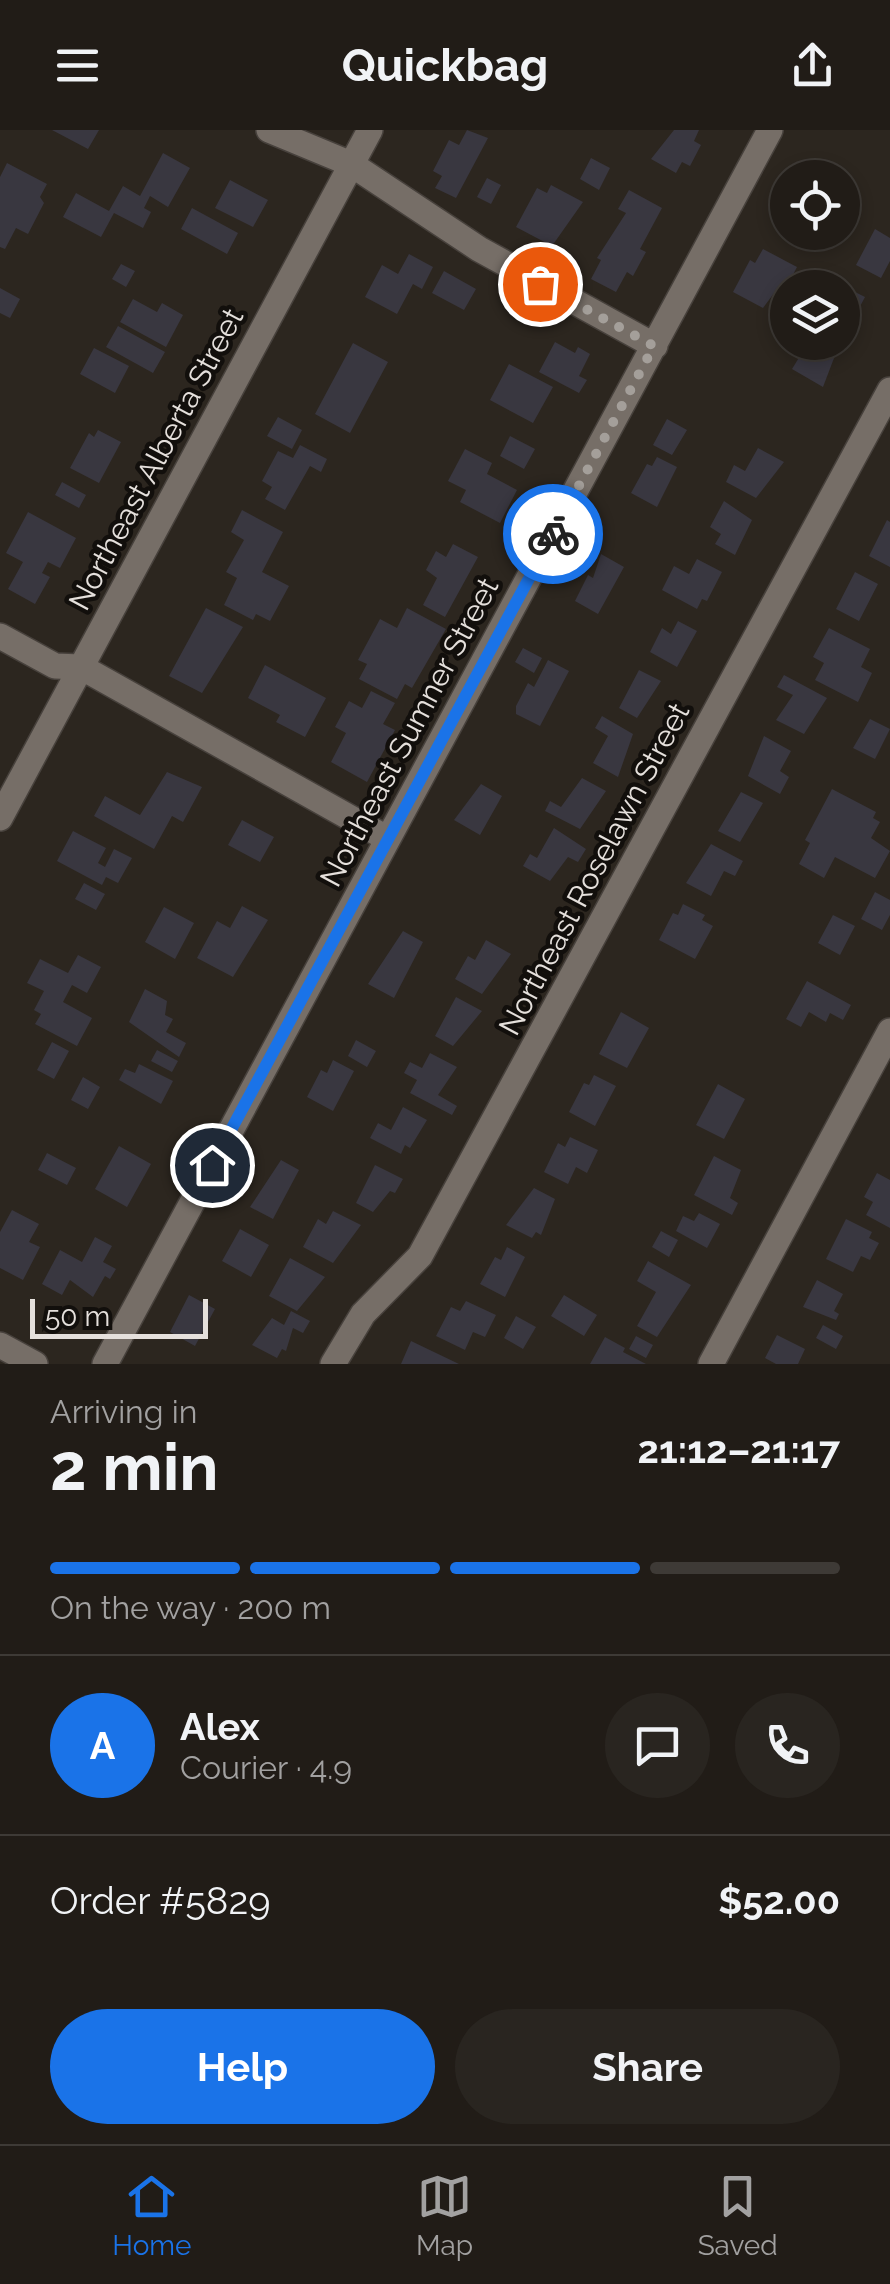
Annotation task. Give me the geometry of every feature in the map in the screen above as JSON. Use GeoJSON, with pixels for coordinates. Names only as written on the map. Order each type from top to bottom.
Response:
{"type":"FeatureCollection","features":[{"type":"Feature","properties":{"kind":"street"},"geometry":{"type":"LineString","coordinates":[[269,130],[351,164],[479,249],[654,346]]}},
{"type":"Feature","properties":{"kind":"street","name":"Northeast Alberta Street"},"geometry":{"type":"LineString","coordinates":[[0,818],[370,130]]}},
{"type":"Feature","properties":{"kind":"street","name":"Northeast Sumner Street"},"geometry":{"type":"LineString","coordinates":[[106,1364],[770,130]]}},
{"type":"Feature","properties":{"kind":"street","name":"Northeast Roselawn Street"},"geometry":{"type":"LineString","coordinates":[[334,1364],[363,1314],[420,1256],[890,390]]}},
{"type":"Feature","properties":{"kind":"street"},"geometry":{"type":"LineString","coordinates":[[0,636],[55,666],[81,667],[388,840]]}},
{"type":"Feature","properties":{"kind":"street"},"geometry":{"type":"LineString","coordinates":[[710,1364],[890,1032]]}},
{"type":"Feature","properties":{"kind":"street"},"geometry":{"type":"LineString","coordinates":[[0,1345],[35,1364]]}},
{"type":"Feature","properties":{"kind":"building"},"geometry":{"type":"Polygon","coordinates":[[[52,130],[99,130],[88,149],[52,130]]]}},
{"type":"Feature","properties":{"kind":"building"},"geometry":{"type":"Polygon","coordinates":[[[467,130],[488,138],[456,198],[435,188],[442,176],[433,171],[449,140],[459,145],[467,130]]]}},
{"type":"Feature","properties":{"kind":"building"},"geometry":{"type":"Polygon","coordinates":[[[674,130],[699,130],[694,141],[701,145],[690,166],[682,162],[676,173],[651,159],[674,130]]]}},
{"type":"Feature","properties":{"kind":"building"},"geometry":{"type":"Polygon","coordinates":[[[163,153],[190,168],[168,207],[150,196],[144,208],[151,212],[143,228],[114,213],[101,237],[63,217],[76,193],[109,211],[123,186],[140,196],[163,153]]]}},
{"type":"Feature","properties":{"kind":"building"},"geometry":{"type":"Polygon","coordinates":[[[591,158],[610,168],[599,190],[580,179],[591,158]]]}},
{"type":"Feature","properties":{"kind":"building"},"geometry":{"type":"Polygon","coordinates":[[[7,163],[47,184],[40,197],[44,203],[28,234],[16,228],[5,249],[0,247],[0,177],[7,163]]]}},
{"type":"Feature","properties":{"kind":"building"},"geometry":{"type":"Polygon","coordinates":[[[487,178],[501,185],[491,204],[477,197],[487,178]]]}},
{"type":"Feature","properties":{"kind":"building"},"geometry":{"type":"Polygon","coordinates":[[[230,180],[268,200],[253,227],[215,208],[230,180]]]}},
{"type":"Feature","properties":{"kind":"building"},"geometry":{"type":"Polygon","coordinates":[[[551,185],[583,202],[552,246],[516,227],[537,188],[547,193],[551,185]]]}},
{"type":"Feature","properties":{"kind":"building"},"geometry":{"type":"Polygon","coordinates":[[[629,190],[662,208],[640,249],[646,252],[633,276],[627,272],[616,292],[591,279],[601,260],[597,258],[626,213],[618,209],[629,190]]]}},
{"type":"Feature","properties":{"kind":"building"},"geometry":{"type":"Polygon","coordinates":[[[192,208],[238,233],[227,254],[181,229],[192,208]]]}},
{"type":"Feature","properties":{"kind":"building"},"geometry":{"type":"Polygon","coordinates":[[[875,229],[890,238],[890,261],[881,278],[856,265],[875,229]]]}},
{"type":"Feature","properties":{"kind":"building"},"geometry":{"type":"Polygon","coordinates":[[[763,249],[797,267],[770,270],[770,299],[763,308],[733,292],[750,260],[755,263],[763,249]]]}},
{"type":"Feature","properties":{"kind":"building"},"geometry":{"type":"Polygon","coordinates":[[[409,254],[433,267],[422,289],[413,284],[397,314],[365,297],[382,265],[398,274],[409,254]]]}},
{"type":"Feature","properties":{"kind":"building"},"geometry":{"type":"Polygon","coordinates":[[[121,264],[135,271],[126,287],[112,279],[121,264]]]}},
{"type":"Feature","properties":{"kind":"building"},"geometry":{"type":"Polygon","coordinates":[[[444,271],[476,289],[464,310],[432,293],[444,271]]]}},
{"type":"Feature","properties":{"kind":"building"},"geometry":{"type":"Polygon","coordinates":[[[0,288],[20,299],[10,318],[0,313],[0,288]]]}},
{"type":"Feature","properties":{"kind":"building"},"geometry":{"type":"Polygon","coordinates":[[[133,299],[157,312],[162,303],[183,315],[166,347],[120,322],[133,299]]]}},
{"type":"Feature","properties":{"kind":"building"},"geometry":{"type":"Polygon","coordinates":[[[118,326],[165,352],[153,373],[106,347],[118,326]]]}},
{"type":"Feature","properties":{"kind":"building"},"geometry":{"type":"Polygon","coordinates":[[[555,342],[575,353],[578,347],[590,354],[579,376],[587,380],[579,393],[539,372],[555,342]]]}},
{"type":"Feature","properties":{"kind":"building"},"geometry":{"type":"Polygon","coordinates":[[[353,343],[388,362],[350,433],[315,414],[353,343]]]}},
{"type":"Feature","properties":{"kind":"building"},"geometry":{"type":"Polygon","coordinates":[[[94,348],[129,366],[115,393],[80,374],[94,348]]]}},
{"type":"Feature","properties":{"kind":"building"},"geometry":{"type":"Polygon","coordinates":[[[798,360],[833,360],[823,387],[792,369],[798,360]]]}},
{"type":"Feature","properties":{"kind":"building"},"geometry":{"type":"Polygon","coordinates":[[[509,364],[553,387],[533,423],[490,400],[509,364]]]}},
{"type":"Feature","properties":{"kind":"building"},"geometry":{"type":"Polygon","coordinates":[[[278,417],[302,430],[292,449],[267,436],[278,417]]]}},
{"type":"Feature","properties":{"kind":"building"},"geometry":{"type":"Polygon","coordinates":[[[667,419],[687,430],[672,455],[653,445],[667,419]]]}},
{"type":"Feature","properties":{"kind":"building"},"geometry":{"type":"Polygon","coordinates":[[[98,430],[121,442],[99,483],[70,468],[89,433],[94,437],[98,430]]]}},
{"type":"Feature","properties":{"kind":"building"},"geometry":{"type":"Polygon","coordinates":[[[510,436],[535,449],[524,469],[500,456],[510,436]]]}},
{"type":"Feature","properties":{"kind":"building"},"geometry":{"type":"Polygon","coordinates":[[[300,445],[327,459],[321,472],[310,466],[285,510],[265,499],[272,487],[262,481],[278,451],[293,458],[300,445]]]}},
{"type":"Feature","properties":{"kind":"building"},"geometry":{"type":"Polygon","coordinates":[[[758,448],[784,462],[756,498],[726,482],[734,465],[745,471],[758,448]]]}},
{"type":"Feature","properties":{"kind":"building"},"geometry":{"type":"Polygon","coordinates":[[[465,449],[492,463],[487,474],[517,490],[500,523],[460,502],[466,490],[448,481],[465,449]]]}},
{"type":"Feature","properties":{"kind":"building"},"geometry":{"type":"Polygon","coordinates":[[[657,457],[677,467],[657,507],[631,493],[647,464],[652,466],[657,457]]]}},
{"type":"Feature","properties":{"kind":"building"},"geometry":{"type":"Polygon","coordinates":[[[62,482],[86,495],[79,508],[55,495],[62,482]]]}},
{"type":"Feature","properties":{"kind":"building"},"geometry":{"type":"Polygon","coordinates":[[[724,501],[752,520],[735,555],[715,544],[721,534],[710,527],[724,501]]]}},
{"type":"Feature","properties":{"kind":"building"},"geometry":{"type":"Polygon","coordinates":[[[242,510],[283,532],[262,572],[289,586],[270,621],[256,614],[253,620],[224,605],[237,578],[226,572],[244,540],[231,532],[242,510]]]}},
{"type":"Feature","properties":{"kind":"building"},"geometry":{"type":"Polygon","coordinates":[[[28,512],[76,538],[60,568],[48,562],[42,573],[50,577],[35,604],[8,589],[23,562],[6,553],[28,512]]]}},
{"type":"Feature","properties":{"kind":"building"},"geometry":{"type":"Polygon","coordinates":[[[887,520],[890,522],[890,567],[869,556],[887,520]]]}},
{"type":"Feature","properties":{"kind":"building"},"geometry":{"type":"Polygon","coordinates":[[[453,544],[478,557],[445,617],[423,605],[437,578],[426,570],[436,551],[446,557],[453,544]]]}},
{"type":"Feature","properties":{"kind":"building"},"geometry":{"type":"Polygon","coordinates":[[[601,554],[624,567],[598,614],[575,601],[588,575],[593,578],[601,554]]]}},
{"type":"Feature","properties":{"kind":"building"},"geometry":{"type":"Polygon","coordinates":[[[697,559],[722,572],[707,601],[702,599],[697,609],[662,590],[674,566],[689,574],[697,559]]]}},
{"type":"Feature","properties":{"kind":"building"},"geometry":{"type":"Polygon","coordinates":[[[855,572],[878,584],[859,621],[836,609],[855,572]]]}},
{"type":"Feature","properties":{"kind":"building"},"geometry":{"type":"Polygon","coordinates":[[[206,608],[243,627],[202,693],[169,676],[206,608]]]}},
{"type":"Feature","properties":{"kind":"building"},"geometry":{"type":"Polygon","coordinates":[[[407,608],[446,629],[412,688],[405,684],[397,699],[359,679],[367,664],[358,660],[380,619],[397,628],[407,608]]]}},
{"type":"Feature","properties":{"kind":"building"},"geometry":{"type":"Polygon","coordinates":[[[678,621],[697,631],[677,667],[650,652],[662,628],[671,634],[678,621]]]}},
{"type":"Feature","properties":{"kind":"building"},"geometry":{"type":"Polygon","coordinates":[[[829,628],[870,649],[861,667],[872,673],[858,702],[815,680],[824,663],[813,657],[829,628]]]}},
{"type":"Feature","properties":{"kind":"building"},"geometry":{"type":"Polygon","coordinates":[[[523,648],[542,658],[534,673],[515,662],[523,648]]]}},
{"type":"Feature","properties":{"kind":"building"},"geometry":{"type":"Polygon","coordinates":[[[548,660],[569,671],[540,726],[516,714],[516,706],[528,683],[534,687],[548,660]]]}},
{"type":"Feature","properties":{"kind":"building"},"geometry":{"type":"Polygon","coordinates":[[[265,665],[326,698],[305,737],[276,722],[280,715],[248,698],[265,665]]]}},
{"type":"Feature","properties":{"kind":"building"},"geometry":{"type":"Polygon","coordinates":[[[639,670],[661,681],[637,718],[619,708],[639,670]]]}},
{"type":"Feature","properties":{"kind":"building"},"geometry":{"type":"Polygon","coordinates":[[[784,675],[827,698],[804,734],[776,720],[793,695],[777,687],[784,675]]]}},
{"type":"Feature","properties":{"kind":"building"},"geometry":{"type":"Polygon","coordinates":[[[371,691],[395,703],[383,724],[395,730],[367,782],[331,762],[346,733],[335,727],[349,701],[362,708],[371,691]]]}},
{"type":"Feature","properties":{"kind":"building"},"geometry":{"type":"Polygon","coordinates":[[[602,716],[633,734],[618,777],[593,763],[608,736],[595,728],[602,716]]]}},
{"type":"Feature","properties":{"kind":"building"},"geometry":{"type":"Polygon","coordinates":[[[870,719],[890,729],[875,759],[853,748],[870,719]]]}},
{"type":"Feature","properties":{"kind":"building"},"geometry":{"type":"Polygon","coordinates":[[[764,736],[791,751],[780,771],[789,777],[780,794],[748,776],[764,736]]]}},
{"type":"Feature","properties":{"kind":"building"},"geometry":{"type":"Polygon","coordinates":[[[167,772],[202,787],[183,822],[172,816],[154,849],[94,816],[105,796],[140,815],[167,772]]]}},
{"type":"Feature","properties":{"kind":"building"},"geometry":{"type":"Polygon","coordinates":[[[582,778],[606,791],[580,829],[545,811],[550,801],[561,807],[582,778]]]}},
{"type":"Feature","properties":{"kind":"building"},"geometry":{"type":"Polygon","coordinates":[[[481,784],[502,796],[480,835],[454,820],[481,784]]]}},
{"type":"Feature","properties":{"kind":"building"},"geometry":{"type":"Polygon","coordinates":[[[832,789],[876,812],[873,818],[880,822],[871,838],[890,851],[875,878],[835,857],[824,878],[799,864],[810,843],[805,840],[832,789]]]}},
{"type":"Feature","properties":{"kind":"building"},"geometry":{"type":"Polygon","coordinates":[[[741,792],[763,803],[740,842],[718,831],[741,792]]]}},
{"type":"Feature","properties":{"kind":"building"},"geometry":{"type":"Polygon","coordinates":[[[242,820],[274,837],[260,862],[228,845],[242,820]]]}},
{"type":"Feature","properties":{"kind":"building"},"geometry":{"type":"Polygon","coordinates":[[[554,828],[586,849],[578,862],[568,857],[550,881],[523,866],[530,854],[537,858],[554,828]]]}},
{"type":"Feature","properties":{"kind":"building"},"geometry":{"type":"Polygon","coordinates":[[[73,831],[106,848],[98,863],[105,867],[114,849],[132,858],[118,883],[106,877],[102,885],[57,861],[73,831]]]}},
{"type":"Feature","properties":{"kind":"building"},"geometry":{"type":"Polygon","coordinates":[[[711,844],[743,861],[735,876],[724,871],[711,896],[686,883],[711,844]]]}},
{"type":"Feature","properties":{"kind":"building"},"geometry":{"type":"Polygon","coordinates":[[[84,883],[105,894],[96,910],[75,899],[84,883]]]}},
{"type":"Feature","properties":{"kind":"building"},"geometry":{"type":"Polygon","coordinates":[[[875,892],[890,900],[890,915],[882,930],[861,919],[875,892]]]}},
{"type":"Feature","properties":{"kind":"building"},"geometry":{"type":"Polygon","coordinates":[[[683,904],[705,915],[702,920],[713,926],[695,959],[659,940],[673,913],[678,915],[683,904]]]}},
{"type":"Feature","properties":{"kind":"building"},"geometry":{"type":"Polygon","coordinates":[[[242,906],[268,920],[233,977],[197,958],[217,921],[230,928],[242,906]]]}},
{"type":"Feature","properties":{"kind":"building"},"geometry":{"type":"Polygon","coordinates":[[[164,907],[194,923],[175,959],[145,942],[164,907]]]}},
{"type":"Feature","properties":{"kind":"building"},"geometry":{"type":"Polygon","coordinates":[[[833,915],[855,926],[840,955],[818,943],[833,915]]]}},
{"type":"Feature","properties":{"kind":"building"},"geometry":{"type":"Polygon","coordinates":[[[403,931],[423,942],[394,998],[368,984],[403,931]]]}},
{"type":"Feature","properties":{"kind":"building"},"geometry":{"type":"Polygon","coordinates":[[[486,940],[511,954],[482,994],[455,979],[468,956],[475,960],[486,940]]]}},
{"type":"Feature","properties":{"kind":"building"},"geometry":{"type":"Polygon","coordinates":[[[78,955],[101,967],[87,993],[72,985],[63,1002],[92,1018],[77,1046],[35,1024],[41,1014],[34,1010],[44,991],[27,983],[40,959],[68,973],[78,955]]]}},
{"type":"Feature","properties":{"kind":"building"},"geometry":{"type":"Polygon","coordinates":[[[807,981],[851,1005],[843,1020],[830,1013],[826,1022],[809,1012],[801,1027],[786,1019],[807,981]]]}},
{"type":"Feature","properties":{"kind":"building"},"geometry":{"type":"Polygon","coordinates":[[[145,989],[167,1001],[165,1015],[173,1019],[166,1032],[186,1043],[179,1057],[129,1022],[145,989]]]}},
{"type":"Feature","properties":{"kind":"building"},"geometry":{"type":"Polygon","coordinates":[[[456,997],[482,1011],[453,1046],[435,1036],[456,997]]]}},
{"type":"Feature","properties":{"kind":"building"},"geometry":{"type":"Polygon","coordinates":[[[621,1012],[649,1028],[627,1068],[599,1054],[621,1012]]]}},
{"type":"Feature","properties":{"kind":"building"},"geometry":{"type":"Polygon","coordinates":[[[356,1040],[376,1051],[367,1067],[348,1056],[356,1040]]]}},
{"type":"Feature","properties":{"kind":"building"},"geometry":{"type":"Polygon","coordinates":[[[52,1042],[69,1051],[54,1079],[37,1070],[52,1042]]]}},
{"type":"Feature","properties":{"kind":"building"},"geometry":{"type":"Polygon","coordinates":[[[157,1050],[178,1061],[172,1072],[151,1061],[157,1050]]]}},
{"type":"Feature","properties":{"kind":"building"},"geometry":{"type":"Polygon","coordinates":[[[430,1053],[457,1067],[438,1095],[457,1106],[452,1115],[410,1093],[417,1080],[404,1073],[410,1062],[422,1068],[430,1053]]]}},
{"type":"Feature","properties":{"kind":"building"},"geometry":{"type":"Polygon","coordinates":[[[333,1060],[354,1071],[333,1111],[307,1097],[321,1070],[327,1073],[333,1060]]]}},
{"type":"Feature","properties":{"kind":"building"},"geometry":{"type":"Polygon","coordinates":[[[139,1064],[173,1081],[161,1104],[119,1080],[125,1069],[135,1073],[139,1064]]]}},
{"type":"Feature","properties":{"kind":"building"},"geometry":{"type":"Polygon","coordinates":[[[594,1075],[616,1086],[595,1126],[569,1112],[584,1083],[589,1085],[594,1075]]]}},
{"type":"Feature","properties":{"kind":"building"},"geometry":{"type":"Polygon","coordinates":[[[83,1077],[100,1087],[88,1109],[71,1100],[83,1077]]]}},
{"type":"Feature","properties":{"kind":"building"},"geometry":{"type":"Polygon","coordinates":[[[718,1084],[745,1099],[724,1139],[696,1125],[718,1084]]]}},
{"type":"Feature","properties":{"kind":"building"},"geometry":{"type":"Polygon","coordinates":[[[403,1107],[427,1120],[410,1148],[405,1145],[401,1154],[370,1138],[378,1123],[391,1130],[403,1107]]]}},
{"type":"Feature","properties":{"kind":"building"},"geometry":{"type":"Polygon","coordinates":[[[570,1137],[598,1150],[587,1173],[576,1167],[568,1184],[544,1172],[558,1143],[565,1147],[570,1137]]]}},
{"type":"Feature","properties":{"kind":"building"},"geometry":{"type":"Polygon","coordinates":[[[119,1146],[151,1164],[127,1207],[95,1189],[119,1146]]]}},
{"type":"Feature","properties":{"kind":"building"},"geometry":{"type":"Polygon","coordinates":[[[47,1153],[76,1168],[67,1185],[38,1170],[47,1153]]]}},
{"type":"Feature","properties":{"kind":"building"},"geometry":{"type":"Polygon","coordinates":[[[714,1156],[741,1170],[730,1198],[738,1203],[732,1215],[694,1195],[714,1156]]]}},
{"type":"Feature","properties":{"kind":"building"},"geometry":{"type":"Polygon","coordinates":[[[281,1160],[299,1170],[273,1219],[250,1207],[281,1160]]]}},
{"type":"Feature","properties":{"kind":"building"},"geometry":{"type":"Polygon","coordinates":[[[375,1165],[403,1179],[395,1193],[390,1191],[373,1212],[356,1203],[375,1165]]]}},
{"type":"Feature","properties":{"kind":"building"},"geometry":{"type":"Polygon","coordinates":[[[877,1173],[890,1180],[890,1228],[866,1215],[873,1202],[864,1197],[877,1173]]]}},
{"type":"Feature","properties":{"kind":"building"},"geometry":{"type":"Polygon","coordinates":[[[534,1188],[555,1199],[541,1235],[536,1232],[532,1238],[506,1225],[534,1188]]]}},
{"type":"Feature","properties":{"kind":"building"},"geometry":{"type":"Polygon","coordinates":[[[12,1210],[39,1224],[29,1242],[40,1247],[23,1280],[0,1268],[0,1232],[12,1210]]]}},
{"type":"Feature","properties":{"kind":"building"},"geometry":{"type":"Polygon","coordinates":[[[333,1211],[361,1225],[333,1263],[303,1247],[318,1219],[326,1224],[333,1211]]]}},
{"type":"Feature","properties":{"kind":"building"},"geometry":{"type":"Polygon","coordinates":[[[699,1213],[720,1224],[707,1248],[676,1231],[683,1216],[694,1221],[699,1213]]]}},
{"type":"Feature","properties":{"kind":"building"},"geometry":{"type":"Polygon","coordinates":[[[846,1219],[872,1232],[869,1238],[879,1243],[870,1260],[861,1256],[853,1272],[826,1259],[846,1219]]]}},
{"type":"Feature","properties":{"kind":"building"},"geometry":{"type":"Polygon","coordinates":[[[240,1229],[269,1245],[251,1277],[222,1261],[240,1229]]]}},
{"type":"Feature","properties":{"kind":"building"},"geometry":{"type":"Polygon","coordinates":[[[661,1231],[678,1240],[669,1257],[652,1247],[661,1231]]]}},
{"type":"Feature","properties":{"kind":"building"},"geometry":{"type":"Polygon","coordinates":[[[95,1237],[112,1246],[103,1262],[116,1269],[110,1279],[105,1276],[93,1297],[70,1280],[62,1295],[42,1284],[60,1250],[82,1262],[95,1237]]]}},
{"type":"Feature","properties":{"kind":"building"},"geometry":{"type":"Polygon","coordinates":[[[507,1247],[525,1257],[505,1297],[480,1284],[495,1257],[501,1260],[507,1247]]]}},
{"type":"Feature","properties":{"kind":"building"},"geometry":{"type":"Polygon","coordinates":[[[290,1258],[325,1277],[297,1311],[269,1296],[290,1258]]]}},
{"type":"Feature","properties":{"kind":"building"},"geometry":{"type":"Polygon","coordinates":[[[648,1261],[691,1285],[657,1337],[637,1326],[656,1292],[637,1281],[648,1261]]]}},
{"type":"Feature","properties":{"kind":"building"},"geometry":{"type":"Polygon","coordinates":[[[817,1280],[843,1294],[834,1311],[839,1314],[836,1320],[803,1307],[817,1280]]]}},
{"type":"Feature","properties":{"kind":"building"},"geometry":{"type":"Polygon","coordinates":[[[189,1295],[215,1309],[195,1346],[170,1332],[189,1295]]]}},
{"type":"Feature","properties":{"kind":"building"},"geometry":{"type":"Polygon","coordinates":[[[564,1295],[597,1315],[584,1336],[551,1316],[564,1295]]]}},
{"type":"Feature","properties":{"kind":"building"},"geometry":{"type":"Polygon","coordinates":[[[466,1301],[496,1315],[485,1337],[473,1332],[465,1350],[436,1336],[451,1307],[460,1311],[466,1301]]]}},
{"type":"Feature","properties":{"kind":"building"},"geometry":{"type":"Polygon","coordinates":[[[291,1311],[310,1321],[303,1333],[293,1328],[286,1351],[282,1349],[277,1358],[252,1345],[272,1318],[284,1325],[291,1311]]]}},
{"type":"Feature","properties":{"kind":"building"},"geometry":{"type":"Polygon","coordinates":[[[516,1316],[536,1327],[523,1349],[504,1338],[516,1316]]]}},
{"type":"Feature","properties":{"kind":"building"},"geometry":{"type":"Polygon","coordinates":[[[823,1325],[843,1336],[836,1349],[816,1338],[823,1325]]]}},
{"type":"Feature","properties":{"kind":"building"},"geometry":{"type":"Polygon","coordinates":[[[777,1335],[805,1349],[798,1364],[776,1364],[765,1358],[777,1335]]]}},
{"type":"Feature","properties":{"kind":"building"},"geometry":{"type":"Polygon","coordinates":[[[636,1336],[653,1345],[646,1358],[629,1349],[636,1336]]]}},
{"type":"Feature","properties":{"kind":"building"},"geometry":{"type":"Polygon","coordinates":[[[605,1337],[625,1348],[623,1352],[646,1364],[590,1364],[605,1337]]]}},
{"type":"Feature","properties":{"kind":"building"},"geometry":{"type":"Polygon","coordinates":[[[411,1341],[459,1364],[401,1364],[411,1341]]]}},
{"type":"Feature","properties":{"kind":"way so far"},"geometry":{"type":"LineString","coordinates":[[540,284],[654,346],[553,534]]}},
{"type":"Feature","properties":{"kind":"route"},"geometry":{"type":"LineString","coordinates":[[212,1165],[553,534]]}}]}
